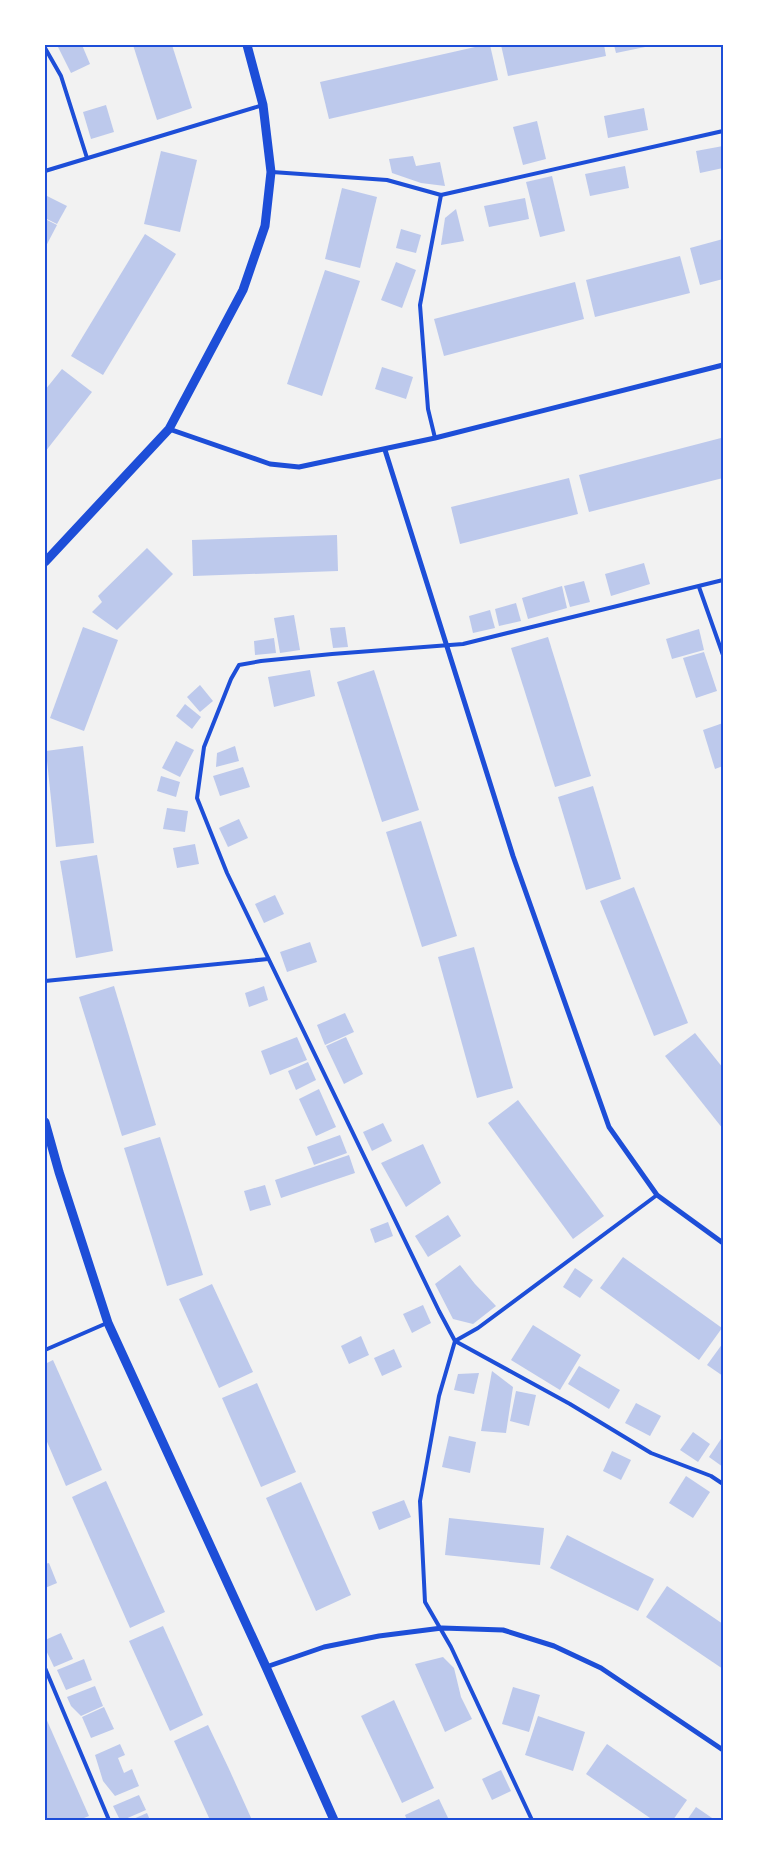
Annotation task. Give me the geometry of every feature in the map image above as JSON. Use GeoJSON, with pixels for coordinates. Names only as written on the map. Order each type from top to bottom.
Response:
{"type":"FeatureCollection","features":[{"type":"Feature","properties":{"kind":"street"},"geometry":{"type":"LineString","coordinates":[[45,562],[169,429],[242,290],[265,226],[271,172],[264,105],[247,45]]}},
{"type":"Feature","properties":{"kind":"street"},"geometry":{"type":"LineString","coordinates":[[169,429],[270,464],[299,467],[435,438],[723,365]]}},
{"type":"Feature","properties":{"kind":"street"},"geometry":{"type":"LineString","coordinates":[[384,450],[512,856],[609,1127],[657,1195],[723,1243]]}},
{"type":"Feature","properties":{"kind":"street"},"geometry":{"type":"LineString","coordinates":[[45,1122],[59,1172],[108,1323],[334,1820]]}},
{"type":"Feature","properties":{"kind":"street"},"geometry":{"type":"LineString","coordinates":[[266,1667],[324,1648],[379,1636],[442,1628],[502,1630],[554,1646],[601,1668],[723,1750]]}},
{"type":"Feature","properties":{"kind":"lane"},"geometry":{"type":"LineString","coordinates":[[45,48],[61,76],[87,158]]}},
{"type":"Feature","properties":{"kind":"lane"},"geometry":{"type":"LineString","coordinates":[[45,171],[264,105]]}},
{"type":"Feature","properties":{"kind":"lane"},"geometry":{"type":"LineString","coordinates":[[271,172],[387,180],[441,195],[723,131]]}},
{"type":"Feature","properties":{"kind":"lane"},"geometry":{"type":"LineString","coordinates":[[435,438],[428,409],[420,305],[441,195]]}},
{"type":"Feature","properties":{"kind":"lane"},"geometry":{"type":"LineString","coordinates":[[723,580],[462,644],[261,661],[239,665],[230,679],[204,747],[197,798],[227,873],[455,1341],[570,1404],[651,1453],[711,1476],[723,1484]]}},
{"type":"Feature","properties":{"kind":"lane"},"geometry":{"type":"LineString","coordinates":[[699,587],[723,655]]}},
{"type":"Feature","properties":{"kind":"lane"},"geometry":{"type":"LineString","coordinates":[[45,981],[268,959]]}},
{"type":"Feature","properties":{"kind":"lane"},"geometry":{"type":"LineString","coordinates":[[532,1820],[442,1628],[425,1602],[420,1501],[439,1396],[455,1341],[478,1328],[657,1195]]}},
{"type":"Feature","properties":{"kind":"lane"},"geometry":{"type":"LineString","coordinates":[[45,1350],[108,1323]]}},
{"type":"Feature","properties":{"kind":"lane"},"geometry":{"type":"LineString","coordinates":[[45,1668],[109,1820]]}},
{"type":"Feature","properties":{"kind":"building"},"geometry":{"type":"Polygon","coordinates":[[[57,45],[82,45],[90,64],[71,73],[57,45]]]}},
{"type":"Feature","properties":{"kind":"building"},"geometry":{"type":"Polygon","coordinates":[[[133,45],[172,45],[192,108],[157,120],[133,45]]]}},
{"type":"Feature","properties":{"kind":"building"},"geometry":{"type":"Polygon","coordinates":[[[490,45],[498,80],[329,119],[320,82],[490,45]]]}},
{"type":"Feature","properties":{"kind":"building"},"geometry":{"type":"Polygon","coordinates":[[[501,45],[604,45],[606,56],[508,76],[501,45]]]}},
{"type":"Feature","properties":{"kind":"building"},"geometry":{"type":"Polygon","coordinates":[[[614,45],[650,45],[650,46],[616,53],[614,45]]]}},
{"type":"Feature","properties":{"kind":"building"},"geometry":{"type":"Polygon","coordinates":[[[106,105],[114,132],[91,139],[83,112],[106,105]]]}},
{"type":"Feature","properties":{"kind":"building"},"geometry":{"type":"Polygon","coordinates":[[[644,108],[648,130],[608,138],[604,116],[644,108]]]}},
{"type":"Feature","properties":{"kind":"building"},"geometry":{"type":"Polygon","coordinates":[[[537,121],[546,159],[523,165],[513,127],[537,121]]]}},
{"type":"Feature","properties":{"kind":"building"},"geometry":{"type":"Polygon","coordinates":[[[723,146],[723,168],[700,173],[696,151],[723,146]]]}},
{"type":"Feature","properties":{"kind":"building"},"geometry":{"type":"Polygon","coordinates":[[[161,151],[197,160],[180,232],[144,224],[161,151]]]}},
{"type":"Feature","properties":{"kind":"building"},"geometry":{"type":"Polygon","coordinates":[[[413,156],[416,166],[440,162],[445,186],[421,183],[392,173],[389,159],[413,156]]]}},
{"type":"Feature","properties":{"kind":"building"},"geometry":{"type":"Polygon","coordinates":[[[625,166],[629,188],[590,196],[585,174],[625,166]]]}},
{"type":"Feature","properties":{"kind":"building"},"geometry":{"type":"Polygon","coordinates":[[[552,176],[565,231],[540,237],[526,182],[552,176]]]}},
{"type":"Feature","properties":{"kind":"building"},"geometry":{"type":"Polygon","coordinates":[[[342,188],[377,197],[360,268],[325,259],[342,188]]]}},
{"type":"Feature","properties":{"kind":"building"},"geometry":{"type":"Polygon","coordinates":[[[47,196],[67,206],[57,224],[45,218],[45,201],[47,196]]]}},
{"type":"Feature","properties":{"kind":"building"},"geometry":{"type":"Polygon","coordinates":[[[525,198],[529,219],[489,227],[484,206],[525,198]]]}},
{"type":"Feature","properties":{"kind":"building"},"geometry":{"type":"Polygon","coordinates":[[[456,209],[464,241],[441,245],[445,218],[456,209]]]}},
{"type":"Feature","properties":{"kind":"building"},"geometry":{"type":"Polygon","coordinates":[[[45,219],[57,225],[45,248],[45,219]]]}},
{"type":"Feature","properties":{"kind":"building"},"geometry":{"type":"Polygon","coordinates":[[[401,229],[421,235],[416,253],[396,248],[401,229]]]}},
{"type":"Feature","properties":{"kind":"building"},"geometry":{"type":"Polygon","coordinates":[[[145,234],[176,254],[103,375],[71,356],[145,234]]]}},
{"type":"Feature","properties":{"kind":"building"},"geometry":{"type":"Polygon","coordinates":[[[723,239],[723,279],[700,285],[690,248],[723,239]]]}},
{"type":"Feature","properties":{"kind":"building"},"geometry":{"type":"Polygon","coordinates":[[[680,256],[690,293],[595,317],[586,280],[680,256]]]}},
{"type":"Feature","properties":{"kind":"building"},"geometry":{"type":"Polygon","coordinates":[[[396,262],[416,270],[402,308],[381,300],[396,262]]]}},
{"type":"Feature","properties":{"kind":"building"},"geometry":{"type":"Polygon","coordinates":[[[325,270],[360,281],[322,396],[287,384],[325,270]]]}},
{"type":"Feature","properties":{"kind":"building"},"geometry":{"type":"Polygon","coordinates":[[[575,282],[584,319],[444,356],[434,319],[575,282]]]}},
{"type":"Feature","properties":{"kind":"building"},"geometry":{"type":"Polygon","coordinates":[[[382,367],[413,377],[406,399],[375,389],[382,367]]]}},
{"type":"Feature","properties":{"kind":"building"},"geometry":{"type":"Polygon","coordinates":[[[62,369],[92,392],[45,452],[45,390],[62,369]]]}},
{"type":"Feature","properties":{"kind":"building"},"geometry":{"type":"Polygon","coordinates":[[[721,438],[723,445],[723,478],[589,512],[579,475],[721,438]]]}},
{"type":"Feature","properties":{"kind":"building"},"geometry":{"type":"Polygon","coordinates":[[[569,478],[578,514],[460,544],[451,507],[569,478]]]}},
{"type":"Feature","properties":{"kind":"building"},"geometry":{"type":"Polygon","coordinates":[[[337,535],[338,571],[193,576],[192,540],[337,535]]]}},
{"type":"Feature","properties":{"kind":"building"},"geometry":{"type":"Polygon","coordinates":[[[147,548],[173,574],[117,630],[92,612],[102,602],[98,596],[147,548]]]}},
{"type":"Feature","properties":{"kind":"building"},"geometry":{"type":"Polygon","coordinates":[[[644,563],[650,584],[611,596],[605,574],[644,563]]]}},
{"type":"Feature","properties":{"kind":"building"},"geometry":{"type":"Polygon","coordinates":[[[584,581],[590,602],[570,607],[564,586],[584,581]]]}},
{"type":"Feature","properties":{"kind":"building"},"geometry":{"type":"Polygon","coordinates":[[[562,586],[567,608],[528,619],[522,598],[562,586]]]}},
{"type":"Feature","properties":{"kind":"building"},"geometry":{"type":"Polygon","coordinates":[[[516,603],[521,621],[499,626],[495,609],[516,603]]]}},
{"type":"Feature","properties":{"kind":"building"},"geometry":{"type":"Polygon","coordinates":[[[490,610],[495,628],[473,633],[469,616],[490,610]]]}},
{"type":"Feature","properties":{"kind":"building"},"geometry":{"type":"Polygon","coordinates":[[[294,615],[300,650],[280,653],[274,618],[294,615]]]}},
{"type":"Feature","properties":{"kind":"building"},"geometry":{"type":"Polygon","coordinates":[[[83,627],[118,640],[84,731],[50,718],[83,627]]]}},
{"type":"Feature","properties":{"kind":"building"},"geometry":{"type":"Polygon","coordinates":[[[345,627],[348,647],[333,648],[330,628],[345,627]]]}},
{"type":"Feature","properties":{"kind":"building"},"geometry":{"type":"Polygon","coordinates":[[[699,629],[704,650],[672,659],[666,639],[699,629]]]}},
{"type":"Feature","properties":{"kind":"building"},"geometry":{"type":"Polygon","coordinates":[[[548,637],[591,776],[555,787],[511,648],[548,637]]]}},
{"type":"Feature","properties":{"kind":"building"},"geometry":{"type":"Polygon","coordinates":[[[274,638],[276,653],[255,655],[254,641],[274,638]]]}},
{"type":"Feature","properties":{"kind":"building"},"geometry":{"type":"Polygon","coordinates":[[[704,652],[717,691],[696,698],[683,658],[704,652]]]}},
{"type":"Feature","properties":{"kind":"building"},"geometry":{"type":"Polygon","coordinates":[[[310,670],[315,696],[274,707],[268,677],[310,670]]]}},
{"type":"Feature","properties":{"kind":"building"},"geometry":{"type":"Polygon","coordinates":[[[374,670],[419,810],[382,822],[337,682],[374,670]]]}},
{"type":"Feature","properties":{"kind":"building"},"geometry":{"type":"Polygon","coordinates":[[[200,685],[213,701],[200,712],[187,697],[200,685]]]}},
{"type":"Feature","properties":{"kind":"building"},"geometry":{"type":"Polygon","coordinates":[[[185,704],[201,717],[192,729],[176,716],[185,704]]]}},
{"type":"Feature","properties":{"kind":"building"},"geometry":{"type":"Polygon","coordinates":[[[723,723],[723,766],[715,769],[703,730],[723,723]]]}},
{"type":"Feature","properties":{"kind":"building"},"geometry":{"type":"Polygon","coordinates":[[[176,741],[194,750],[180,777],[162,768],[176,741]]]}},
{"type":"Feature","properties":{"kind":"building"},"geometry":{"type":"Polygon","coordinates":[[[83,746],[94,843],[56,847],[46,751],[83,746]]]}},
{"type":"Feature","properties":{"kind":"building"},"geometry":{"type":"Polygon","coordinates":[[[235,746],[239,761],[216,767],[217,753],[235,746]]]}},
{"type":"Feature","properties":{"kind":"building"},"geometry":{"type":"Polygon","coordinates":[[[243,767],[250,787],[220,796],[213,776],[243,767]]]}},
{"type":"Feature","properties":{"kind":"building"},"geometry":{"type":"Polygon","coordinates":[[[161,776],[180,782],[176,797],[157,791],[161,776]]]}},
{"type":"Feature","properties":{"kind":"building"},"geometry":{"type":"Polygon","coordinates":[[[593,786],[621,879],[586,890],[558,797],[593,786]]]}},
{"type":"Feature","properties":{"kind":"building"},"geometry":{"type":"Polygon","coordinates":[[[167,808],[188,811],[185,832],[163,829],[167,808]]]}},
{"type":"Feature","properties":{"kind":"building"},"geometry":{"type":"Polygon","coordinates":[[[239,819],[248,838],[228,847],[219,828],[239,819]]]}},
{"type":"Feature","properties":{"kind":"building"},"geometry":{"type":"Polygon","coordinates":[[[421,821],[457,936],[422,947],[386,832],[421,821]]]}},
{"type":"Feature","properties":{"kind":"building"},"geometry":{"type":"Polygon","coordinates":[[[195,844],[199,864],[177,868],[173,848],[195,844]]]}},
{"type":"Feature","properties":{"kind":"building"},"geometry":{"type":"Polygon","coordinates":[[[97,855],[113,951],[76,958],[60,861],[97,855]]]}},
{"type":"Feature","properties":{"kind":"building"},"geometry":{"type":"Polygon","coordinates":[[[634,887],[688,1023],[654,1036],[600,901],[634,887]]]}},
{"type":"Feature","properties":{"kind":"building"},"geometry":{"type":"Polygon","coordinates":[[[275,895],[284,914],[264,923],[255,904],[275,895]]]}},
{"type":"Feature","properties":{"kind":"building"},"geometry":{"type":"Polygon","coordinates":[[[310,942],[317,962],[287,972],[280,952],[310,942]]]}},
{"type":"Feature","properties":{"kind":"building"},"geometry":{"type":"Polygon","coordinates":[[[474,947],[513,1088],[477,1098],[438,957],[474,947]]]}},
{"type":"Feature","properties":{"kind":"building"},"geometry":{"type":"Polygon","coordinates":[[[114,986],[156,1125],[122,1136],[79,997],[114,986]]]}},
{"type":"Feature","properties":{"kind":"building"},"geometry":{"type":"Polygon","coordinates":[[[264,986],[268,1000],[249,1007],[245,993],[264,986]]]}},
{"type":"Feature","properties":{"kind":"building"},"geometry":{"type":"Polygon","coordinates":[[[345,1013],[354,1032],[325,1045],[317,1025],[345,1013]]]}},
{"type":"Feature","properties":{"kind":"building"},"geometry":{"type":"Polygon","coordinates":[[[695,1033],[723,1068],[723,1129],[665,1056],[695,1033]]]}},
{"type":"Feature","properties":{"kind":"building"},"geometry":{"type":"Polygon","coordinates":[[[297,1037],[307,1060],[270,1075],[261,1051],[297,1037]]]}},
{"type":"Feature","properties":{"kind":"building"},"geometry":{"type":"Polygon","coordinates":[[[346,1037],[363,1074],[344,1084],[326,1046],[346,1037]]]}},
{"type":"Feature","properties":{"kind":"building"},"geometry":{"type":"Polygon","coordinates":[[[308,1062],[316,1080],[296,1090],[288,1071],[308,1062]]]}},
{"type":"Feature","properties":{"kind":"building"},"geometry":{"type":"Polygon","coordinates":[[[319,1089],[336,1127],[316,1136],[299,1099],[319,1089]]]}},
{"type":"Feature","properties":{"kind":"building"},"geometry":{"type":"Polygon","coordinates":[[[518,1100],[604,1216],[573,1239],[488,1123],[518,1100]]]}},
{"type":"Feature","properties":{"kind":"building"},"geometry":{"type":"Polygon","coordinates":[[[383,1123],[392,1141],[372,1151],[363,1132],[383,1123]]]}},
{"type":"Feature","properties":{"kind":"building"},"geometry":{"type":"Polygon","coordinates":[[[340,1135],[347,1153],[314,1165],[307,1147],[340,1135]]]}},
{"type":"Feature","properties":{"kind":"building"},"geometry":{"type":"Polygon","coordinates":[[[160,1137],[203,1275],[167,1286],[124,1148],[160,1137]]]}},
{"type":"Feature","properties":{"kind":"building"},"geometry":{"type":"Polygon","coordinates":[[[423,1144],[441,1183],[406,1207],[381,1163],[423,1144]]]}},
{"type":"Feature","properties":{"kind":"building"},"geometry":{"type":"Polygon","coordinates":[[[349,1155],[355,1173],[281,1198],[275,1180],[349,1155]]]}},
{"type":"Feature","properties":{"kind":"building"},"geometry":{"type":"Polygon","coordinates":[[[265,1185],[271,1205],[250,1211],[244,1191],[265,1185]]]}},
{"type":"Feature","properties":{"kind":"building"},"geometry":{"type":"Polygon","coordinates":[[[448,1215],[461,1236],[428,1257],[415,1236],[448,1215]]]}},
{"type":"Feature","properties":{"kind":"building"},"geometry":{"type":"Polygon","coordinates":[[[388,1222],[393,1236],[375,1243],[370,1229],[388,1222]]]}},
{"type":"Feature","properties":{"kind":"building"},"geometry":{"type":"Polygon","coordinates":[[[623,1257],[722,1328],[699,1360],[600,1288],[623,1257]]]}},
{"type":"Feature","properties":{"kind":"building"},"geometry":{"type":"Polygon","coordinates":[[[460,1265],[496,1306],[473,1324],[453,1319],[435,1284],[460,1265]]]}},
{"type":"Feature","properties":{"kind":"building"},"geometry":{"type":"Polygon","coordinates":[[[575,1268],[593,1280],[580,1298],[563,1287],[575,1268]]]}},
{"type":"Feature","properties":{"kind":"building"},"geometry":{"type":"Polygon","coordinates":[[[212,1284],[253,1372],[219,1388],[179,1299],[212,1284]]]}},
{"type":"Feature","properties":{"kind":"building"},"geometry":{"type":"Polygon","coordinates":[[[423,1305],[431,1323],[412,1333],[403,1314],[423,1305]]]}},
{"type":"Feature","properties":{"kind":"building"},"geometry":{"type":"Polygon","coordinates":[[[533,1325],[581,1355],[560,1390],[511,1360],[533,1325]]]}},
{"type":"Feature","properties":{"kind":"building"},"geometry":{"type":"Polygon","coordinates":[[[361,1336],[369,1355],[349,1364],[341,1346],[361,1336]]]}},
{"type":"Feature","properties":{"kind":"building"},"geometry":{"type":"Polygon","coordinates":[[[723,1343],[723,1376],[707,1365],[723,1343]]]}},
{"type":"Feature","properties":{"kind":"building"},"geometry":{"type":"Polygon","coordinates":[[[394,1349],[402,1367],[382,1376],[374,1358],[394,1349]]]}},
{"type":"Feature","properties":{"kind":"building"},"geometry":{"type":"Polygon","coordinates":[[[53,1360],[102,1470],[66,1486],[45,1437],[45,1364],[53,1360]]]}},
{"type":"Feature","properties":{"kind":"building"},"geometry":{"type":"Polygon","coordinates":[[[579,1366],[620,1390],[609,1409],[568,1384],[579,1366]]]}},
{"type":"Feature","properties":{"kind":"building"},"geometry":{"type":"Polygon","coordinates":[[[492,1371],[513,1387],[506,1433],[481,1431],[492,1371]]]}},
{"type":"Feature","properties":{"kind":"building"},"geometry":{"type":"Polygon","coordinates":[[[479,1373],[474,1394],[454,1390],[458,1374],[479,1373]]]}},
{"type":"Feature","properties":{"kind":"building"},"geometry":{"type":"Polygon","coordinates":[[[257,1383],[296,1472],[261,1487],[222,1398],[257,1383]]]}},
{"type":"Feature","properties":{"kind":"building"},"geometry":{"type":"Polygon","coordinates":[[[516,1391],[536,1395],[529,1426],[510,1421],[516,1391]]]}},
{"type":"Feature","properties":{"kind":"building"},"geometry":{"type":"Polygon","coordinates":[[[636,1403],[661,1416],[650,1436],[625,1423],[636,1403]]]}},
{"type":"Feature","properties":{"kind":"building"},"geometry":{"type":"Polygon","coordinates":[[[693,1432],[710,1444],[698,1462],[680,1450],[693,1432]]]}},
{"type":"Feature","properties":{"kind":"building"},"geometry":{"type":"Polygon","coordinates":[[[449,1436],[476,1442],[470,1473],[442,1467],[449,1436]]]}},
{"type":"Feature","properties":{"kind":"building"},"geometry":{"type":"Polygon","coordinates":[[[721,1439],[723,1441],[723,1467],[709,1457],[721,1439]]]}},
{"type":"Feature","properties":{"kind":"building"},"geometry":{"type":"Polygon","coordinates":[[[612,1451],[631,1460],[621,1480],[603,1471],[612,1451]]]}},
{"type":"Feature","properties":{"kind":"building"},"geometry":{"type":"Polygon","coordinates":[[[686,1476],[710,1492],[693,1518],[669,1503],[686,1476]]]}},
{"type":"Feature","properties":{"kind":"building"},"geometry":{"type":"Polygon","coordinates":[[[106,1481],[165,1612],[130,1628],[72,1497],[106,1481]]]}},
{"type":"Feature","properties":{"kind":"building"},"geometry":{"type":"Polygon","coordinates":[[[301,1482],[351,1595],[316,1611],[266,1498],[301,1482]]]}},
{"type":"Feature","properties":{"kind":"building"},"geometry":{"type":"Polygon","coordinates":[[[404,1500],[411,1517],[379,1530],[372,1512],[404,1500]]]}},
{"type":"Feature","properties":{"kind":"building"},"geometry":{"type":"Polygon","coordinates":[[[449,1518],[544,1528],[540,1565],[445,1555],[449,1518]]]}},
{"type":"Feature","properties":{"kind":"building"},"geometry":{"type":"Polygon","coordinates":[[[567,1535],[654,1579],[638,1611],[550,1568],[567,1535]]]}},
{"type":"Feature","properties":{"kind":"building"},"geometry":{"type":"Polygon","coordinates":[[[49,1563],[57,1583],[45,1588],[45,1564],[49,1563]]]}},
{"type":"Feature","properties":{"kind":"building"},"geometry":{"type":"Polygon","coordinates":[[[667,1586],[723,1624],[723,1669],[646,1617],[667,1586]]]}},
{"type":"Feature","properties":{"kind":"building"},"geometry":{"type":"Polygon","coordinates":[[[163,1626],[203,1715],[170,1731],[129,1641],[163,1626]]]}},
{"type":"Feature","properties":{"kind":"building"},"geometry":{"type":"Polygon","coordinates":[[[61,1633],[73,1659],[54,1667],[45,1648],[45,1640],[61,1633]]]}},
{"type":"Feature","properties":{"kind":"building"},"geometry":{"type":"Polygon","coordinates":[[[443,1657],[454,1668],[461,1697],[472,1719],[445,1732],[415,1664],[443,1657]]]}},
{"type":"Feature","properties":{"kind":"building"},"geometry":{"type":"Polygon","coordinates":[[[84,1659],[92,1680],[66,1690],[57,1670],[84,1659]]]}},
{"type":"Feature","properties":{"kind":"building"},"geometry":{"type":"Polygon","coordinates":[[[95,1686],[103,1706],[81,1716],[71,1706],[67,1697],[95,1686]]]}},
{"type":"Feature","properties":{"kind":"building"},"geometry":{"type":"Polygon","coordinates":[[[513,1687],[540,1695],[529,1732],[502,1724],[513,1687]]]}},
{"type":"Feature","properties":{"kind":"building"},"geometry":{"type":"Polygon","coordinates":[[[394,1700],[434,1788],[402,1803],[361,1716],[394,1700]]]}},
{"type":"Feature","properties":{"kind":"building"},"geometry":{"type":"Polygon","coordinates":[[[104,1707],[114,1729],[91,1738],[82,1717],[104,1707]]]}},
{"type":"Feature","properties":{"kind":"building"},"geometry":{"type":"Polygon","coordinates":[[[45,1716],[89,1816],[79,1820],[45,1820],[45,1716]]]}},
{"type":"Feature","properties":{"kind":"building"},"geometry":{"type":"Polygon","coordinates":[[[538,1716],[585,1732],[573,1771],[525,1755],[538,1716]]]}},
{"type":"Feature","properties":{"kind":"building"},"geometry":{"type":"Polygon","coordinates":[[[208,1725],[252,1820],[210,1820],[174,1741],[208,1725]]]}},
{"type":"Feature","properties":{"kind":"building"},"geometry":{"type":"Polygon","coordinates":[[[120,1744],[125,1755],[118,1758],[124,1773],[132,1769],[139,1786],[115,1796],[103,1781],[95,1755],[120,1744]]]}},
{"type":"Feature","properties":{"kind":"building"},"geometry":{"type":"Polygon","coordinates":[[[607,1744],[687,1800],[673,1820],[653,1820],[586,1774],[607,1744]]]}},
{"type":"Feature","properties":{"kind":"building"},"geometry":{"type":"Polygon","coordinates":[[[501,1770],[511,1791],[492,1800],[482,1779],[501,1770]]]}},
{"type":"Feature","properties":{"kind":"building"},"geometry":{"type":"Polygon","coordinates":[[[139,1795],[146,1810],[120,1820],[113,1806],[139,1795]]]}},
{"type":"Feature","properties":{"kind":"building"},"geometry":{"type":"Polygon","coordinates":[[[439,1799],[449,1820],[407,1820],[405,1815],[439,1799]]]}},
{"type":"Feature","properties":{"kind":"building"},"geometry":{"type":"Polygon","coordinates":[[[696,1807],[715,1820],[687,1820],[696,1807]]]}},
{"type":"Feature","properties":{"kind":"building"},"geometry":{"type":"Polygon","coordinates":[[[147,1813],[150,1820],[131,1820],[147,1813]]]}}]}
